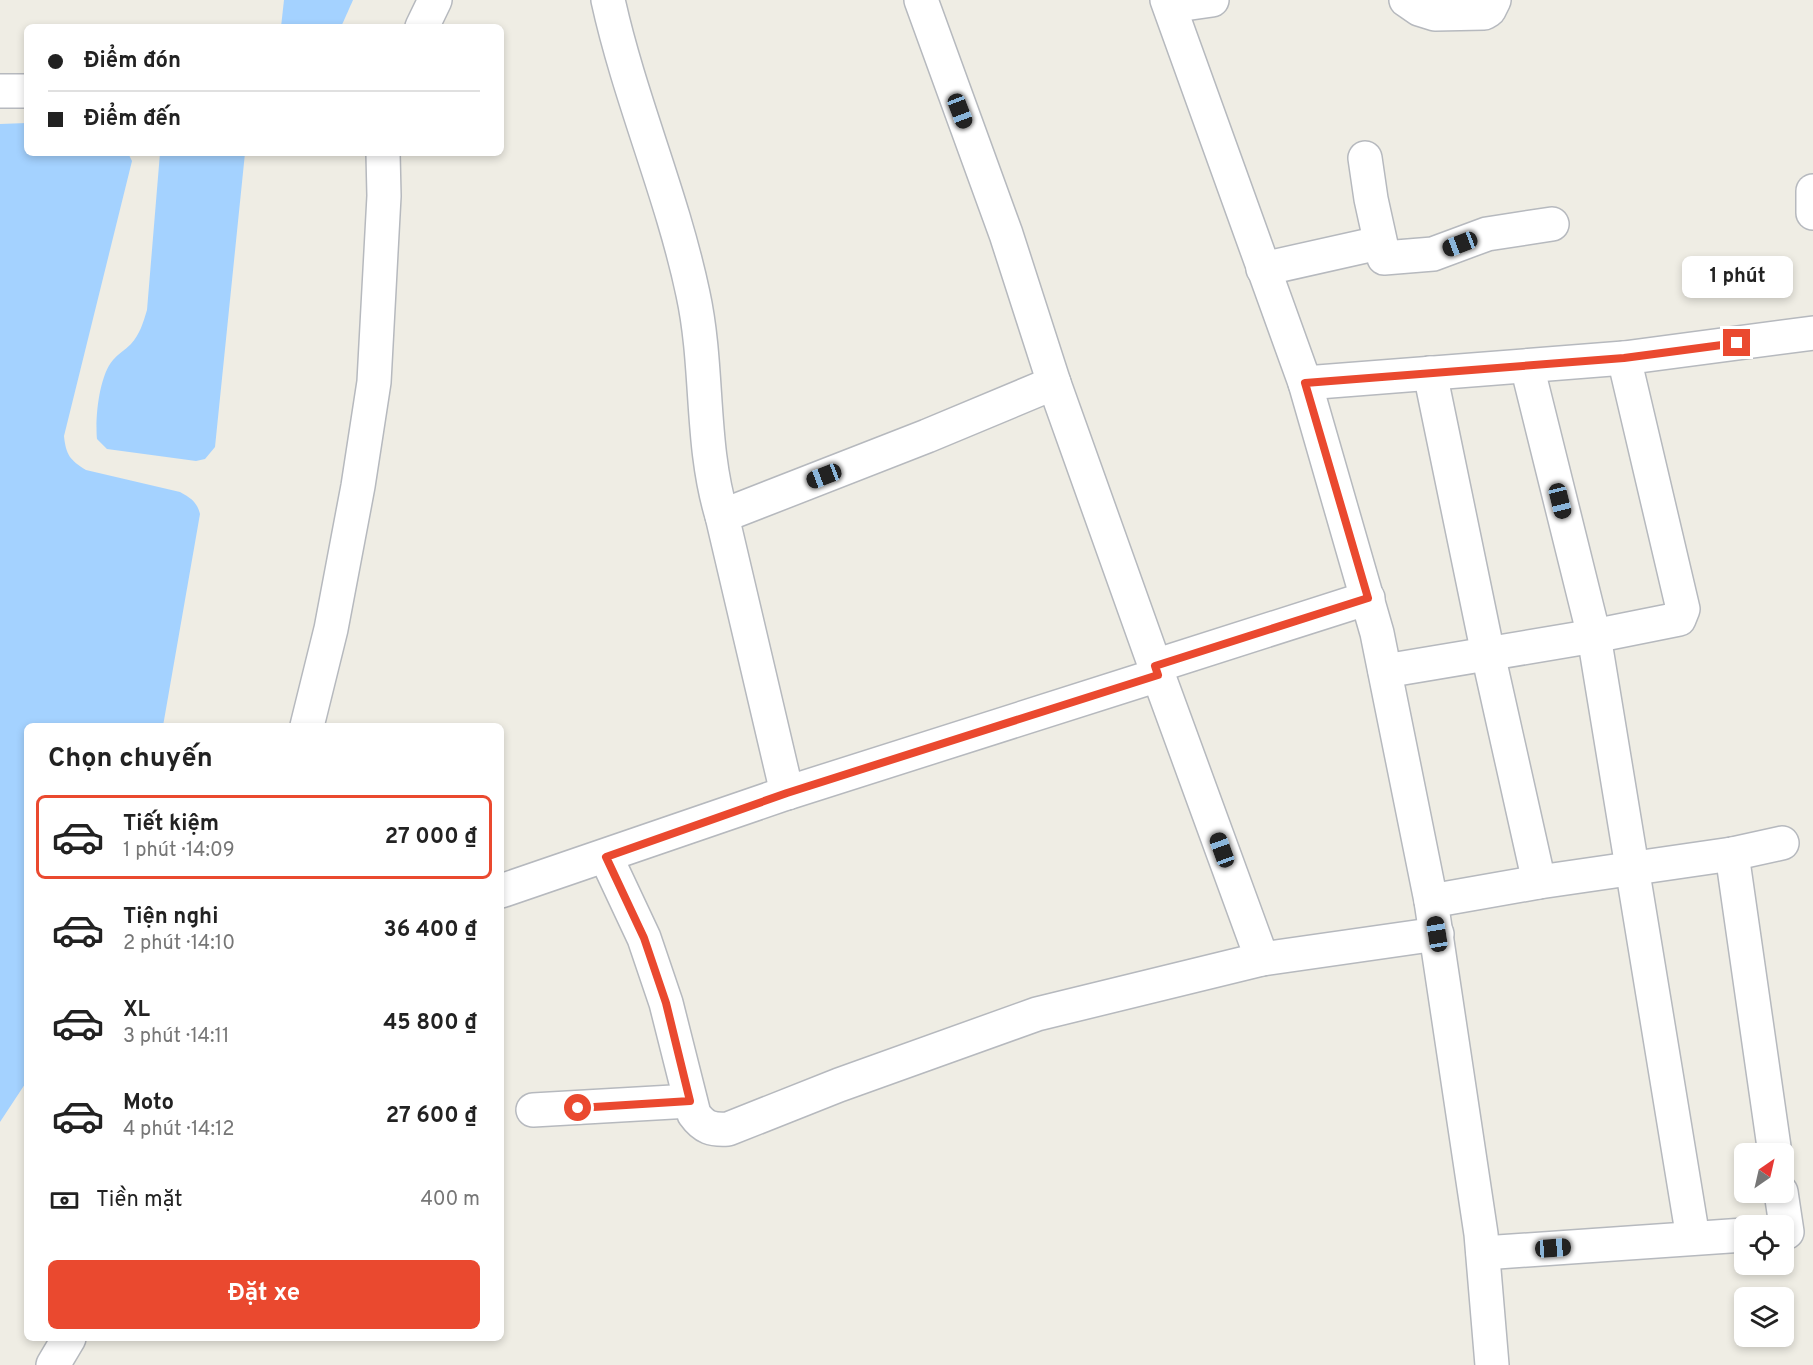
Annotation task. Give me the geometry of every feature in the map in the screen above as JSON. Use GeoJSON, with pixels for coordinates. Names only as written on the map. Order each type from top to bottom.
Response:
{"type":"FeatureCollection","features":[{"type":"Feature","properties":{"kind":"street"},"geometry":{"type":"LineString","coordinates":[[423,24],[435,0]]}},
{"type":"Feature","properties":{"kind":"street"},"geometry":{"type":"LineString","coordinates":[[608,0],[619,51],[662,186],[693,294],[699,332],[712,483],[722,516],[787,793]]}},
{"type":"Feature","properties":{"kind":"street"},"geometry":{"type":"LineString","coordinates":[[921,0],[1006,234],[1054,383],[1156,671],[1262,959]]}},
{"type":"Feature","properties":{"kind":"street"},"geometry":{"type":"LineString","coordinates":[[1212,0],[1168,3],[1305,383],[1368,598],[1385,671],[1437,934],[1483,1253],[1492,1365]]}},
{"type":"Feature","properties":{"kind":"street"},"geometry":{"type":"LineString","coordinates":[[1406,0],[1419,9],[1435,14],[1484,13],[1489,10],[1494,0]]}},
{"type":"Feature","properties":{"kind":"street"},"geometry":{"type":"LineString","coordinates":[[0,91],[24,91]]}},
{"type":"Feature","properties":{"kind":"street"},"geometry":{"type":"LineString","coordinates":[[308,723],[331,629],[358,486],[374,382],[384,196],[383,156]]}},
{"type":"Feature","properties":{"kind":"street"},"geometry":{"type":"LineString","coordinates":[[1365,158],[1379,243],[1384,258],[1433,254],[1487,234],[1552,224]]}},
{"type":"Feature","properties":{"kind":"street"},"geometry":{"type":"LineString","coordinates":[[1813,191],[1813,213]]}},
{"type":"Feature","properties":{"kind":"street"},"geometry":{"type":"LineString","coordinates":[[1263,269],[1379,243]]}},
{"type":"Feature","properties":{"kind":"street"},"geometry":{"type":"LineString","coordinates":[[1305,383],[1624,358],[1813,333]]}},
{"type":"Feature","properties":{"kind":"street"},"geometry":{"type":"LineString","coordinates":[[1385,671],[1594,636],[1679,619],[1683,609],[1624,358]]}},
{"type":"Feature","properties":{"kind":"street"},"geometry":{"type":"LineString","coordinates":[[1527,366],[1594,636],[1694,1238]]}},
{"type":"Feature","properties":{"kind":"street"},"geometry":{"type":"LineString","coordinates":[[1430,373],[1488,654],[1539,882]]}},
{"type":"Feature","properties":{"kind":"street"},"geometry":{"type":"LineString","coordinates":[[722,516],[927,436],[1054,383]]}},
{"type":"Feature","properties":{"kind":"street"},"geometry":{"type":"LineString","coordinates":[[504,890],[1368,598]]}},
{"type":"Feature","properties":{"kind":"street"},"geometry":{"type":"LineString","coordinates":[[1431,901],[1539,882],[1732,854],[1782,843]]}},
{"type":"Feature","properties":{"kind":"street"},"geometry":{"type":"LineString","coordinates":[[1732,854],[1773,1143]]}},
{"type":"Feature","properties":{"kind":"street"},"geometry":{"type":"LineString","coordinates":[[606,857],[647,949],[666,1003],[694,1114],[702,1124],[714,1130],[728,1128],[1038,1014],[1262,959],[1437,934]]}},
{"type":"Feature","properties":{"kind":"street"},"geometry":{"type":"LineString","coordinates":[[533,1110],[690,1101]]}},
{"type":"Feature","properties":{"kind":"street"},"geometry":{"type":"LineString","coordinates":[[1483,1253],[1734,1236]]}},
{"type":"Feature","properties":{"kind":"street"},"geometry":{"type":"LineString","coordinates":[[53,1365],[67,1341]]}},
{"type":"Feature","properties":{"kind":"water"},"geometry":{"type":"Polygon","coordinates":[[[284,0],[353,0],[342,24],[281,24],[284,0]]]}},
{"type":"Feature","properties":{"kind":"water"},"geometry":{"type":"Polygon","coordinates":[[[24,123],[24,156],[130,156],[132,161],[64,436],[66,448],[73,460],[86,470],[180,492],[193,501],[200,514],[164,723],[24,723],[24,1086],[0,1122],[0,124],[24,123]]]}},
{"type":"Feature","properties":{"kind":"water"},"geometry":{"type":"Polygon","coordinates":[[[160,156],[245,156],[215,447],[205,459],[196,461],[107,449],[97,439],[97,409],[104,376],[113,360],[137,336],[147,310],[160,156]]]}},
{"type":"Feature","properties":{"kind":"route"},"geometry":{"type":"LineString","coordinates":[[578,1108],[690,1101],[666,1003],[644,938],[606,857],[787,793],[1158,675],[1155,666],[1368,598],[1305,383],[1624,358],[1737,343]]}}]}
